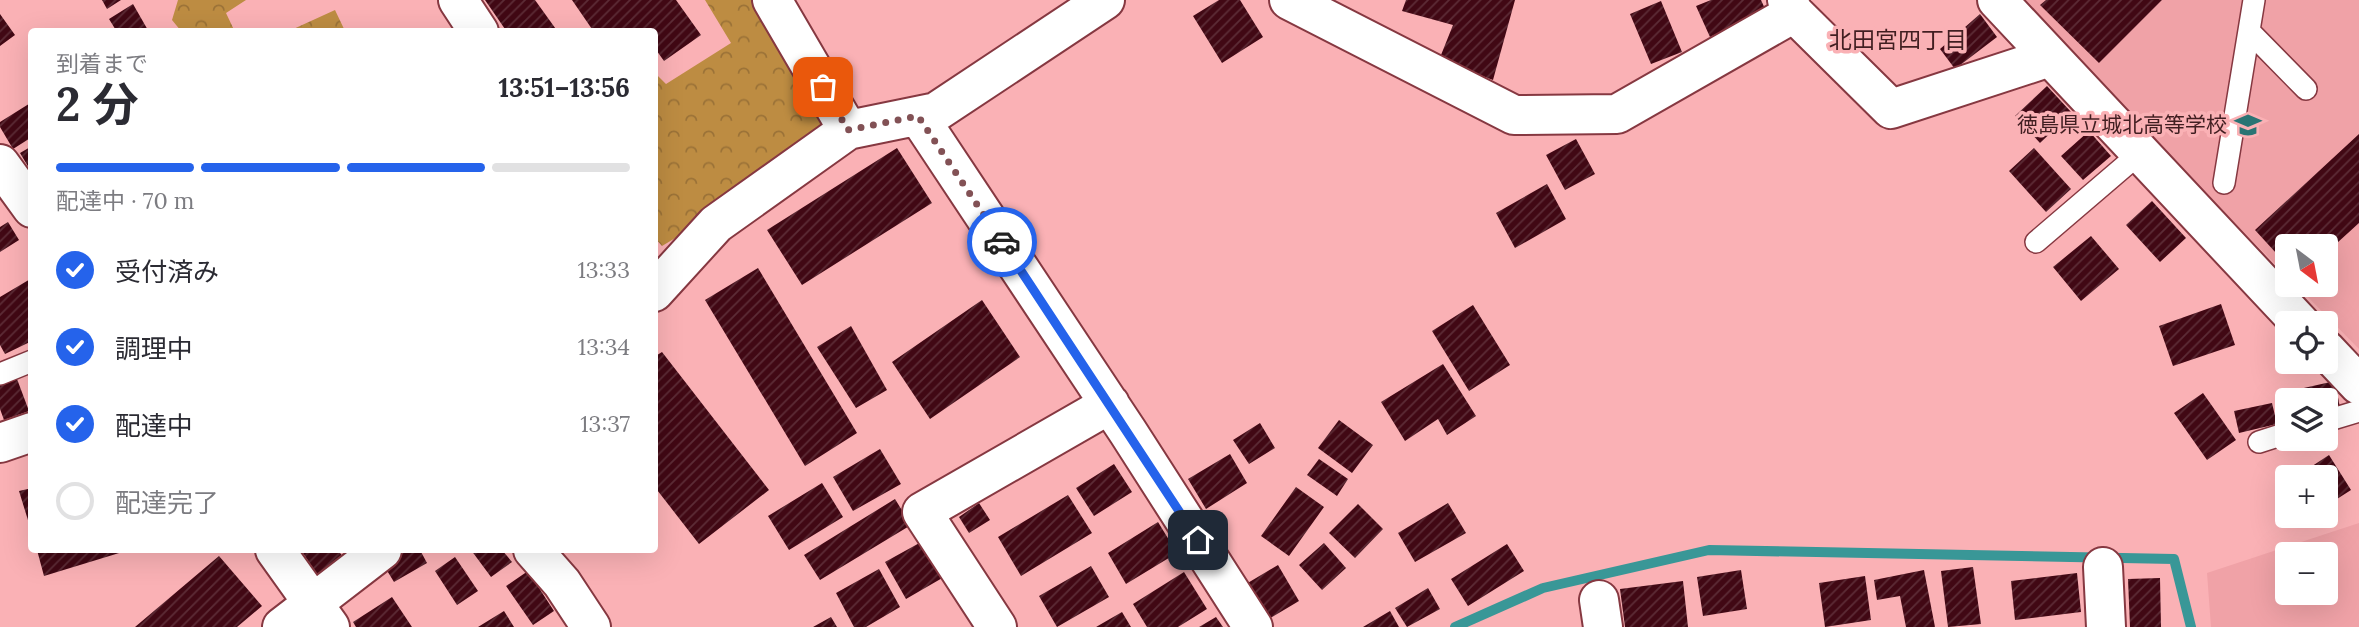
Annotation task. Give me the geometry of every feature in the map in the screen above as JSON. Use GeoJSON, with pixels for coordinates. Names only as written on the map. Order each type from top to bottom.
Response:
{"type":"FeatureCollection","features":[{"type":"Feature","properties":{"kind":"street"},"geometry":{"type":"LineString","coordinates":[[457,0],[477,28]]}},
{"type":"Feature","properties":{"kind":"street"},"geometry":{"type":"LineString","coordinates":[[772,0],[848,130]]}},
{"type":"Feature","properties":{"kind":"street"},"geometry":{"type":"LineString","coordinates":[[663,275],[716,224],[848,130],[936,112],[1105,0]]}},
{"type":"Feature","properties":{"kind":"street"},"geometry":{"type":"LineString","coordinates":[[1289,0],[1514,116],[1617,114],[1791,7],[1891,109],[2050,58]]}},
{"type":"Feature","properties":{"kind":"street"},"geometry":{"type":"LineString","coordinates":[[1997,0],[2289,311]]}},
{"type":"Feature","properties":{"kind":"street"},"geometry":{"type":"LineString","coordinates":[[918,116],[1110,404],[1253,627]]}},
{"type":"Feature","properties":{"kind":"street"},"geometry":{"type":"LineString","coordinates":[[0,164],[28,202]]}},
{"type":"Feature","properties":{"kind":"street"},"geometry":{"type":"LineString","coordinates":[[2338,363],[2359,385]]}},
{"type":"Feature","properties":{"kind":"street"},"geometry":{"type":"LineString","coordinates":[[997,627],[922,512],[1110,404]]}},
{"type":"Feature","properties":{"kind":"street"},"geometry":{"type":"LineString","coordinates":[[0,443],[28,433]]}},
{"type":"Feature","properties":{"kind":"street"},"geometry":{"type":"LineString","coordinates":[[277,553],[322,616]]}},
{"type":"Feature","properties":{"kind":"street"},"geometry":{"type":"LineString","coordinates":[[282,627],[322,616],[379,553]]}},
{"type":"Feature","properties":{"kind":"street"},"geometry":{"type":"LineString","coordinates":[[536,553],[562,583],[591,627]]}},
{"type":"Feature","properties":{"kind":"street"},"geometry":{"type":"LineString","coordinates":[[2103,567],[2106,627]]}},
{"type":"Feature","properties":{"kind":"lane"},"geometry":{"type":"LineString","coordinates":[[2224,183],[2254,0]]}},
{"type":"Feature","properties":{"kind":"lane"},"geometry":{"type":"LineString","coordinates":[[2249,31],[2306,89]]}},
{"type":"Feature","properties":{"kind":"lane"},"geometry":{"type":"LineString","coordinates":[[2036,242],[2140,153]]}},
{"type":"Feature","properties":{"kind":"lane"},"geometry":{"type":"LineString","coordinates":[[0,374],[28,363]]}},
{"type":"Feature","properties":{"kind":"lane"},"geometry":{"type":"LineString","coordinates":[[2338,417],[2359,411]]}},
{"type":"Feature","properties":{"kind":"lane"},"geometry":{"type":"LineString","coordinates":[[2259,442],[2275,437]]}},
{"type":"Feature","properties":{"kind":"shaded area","name":"徳島県立城北高等学校"},"geometry":{"type":"Polygon","coordinates":[[[2359,0],[2359,349],[2338,328],[2338,311],[2322,311],[2309,298],[2338,298],[2338,234],[2275,234],[2275,264],[2018,2],[2359,0]]]}},
{"type":"Feature","properties":{"kind":"shaded area"},"geometry":{"type":"Polygon","coordinates":[[[2359,523],[2359,627],[2211,627],[2207,573],[2275,551],[2275,605],[2338,605],[2338,542],[2301,542],[2359,523]]]}},
{"type":"Feature","properties":{"kind":"green space"},"geometry":{"type":"Polygon","coordinates":[[[178,0],[246,0],[226,13],[233,28],[179,28],[172,20],[178,0]]]}},
{"type":"Feature","properties":{"kind":"green space"},"geometry":{"type":"Polygon","coordinates":[[[705,0],[758,0],[832,132],[702,222],[662,246],[658,242],[658,76],[666,84],[731,43],[705,0]]]}},
{"type":"Feature","properties":{"kind":"green space"},"geometry":{"type":"Polygon","coordinates":[[[335,10],[344,28],[296,28],[335,10]]]}},
{"type":"Feature","properties":{"kind":"building"},"geometry":{"type":"Polygon","coordinates":[[[102,0],[121,0],[107,9],[102,0]]]}},
{"type":"Feature","properties":{"kind":"building"},"geometry":{"type":"Polygon","coordinates":[[[485,0],[535,0],[555,28],[504,28],[485,0]]]}},
{"type":"Feature","properties":{"kind":"building"},"geometry":{"type":"Polygon","coordinates":[[[572,0],[676,0],[701,35],[664,61],[658,53],[658,28],[591,28],[572,0]]]}},
{"type":"Feature","properties":{"kind":"building"},"geometry":{"type":"Polygon","coordinates":[[[1219,0],[1240,0],[1263,37],[1222,63],[1193,16],[1219,0]]]}},
{"type":"Feature","properties":{"kind":"building"},"geometry":{"type":"Polygon","coordinates":[[[1406,0],[1515,0],[1493,80],[1439,60],[1453,25],[1402,11],[1406,0]]]}},
{"type":"Feature","properties":{"kind":"building"},"geometry":{"type":"Polygon","coordinates":[[[1711,0],[1761,0],[1766,11],[1710,37],[1696,6],[1711,0]]]}},
{"type":"Feature","properties":{"kind":"building"},"geometry":{"type":"Polygon","coordinates":[[[2046,0],[2162,0],[2099,63],[2040,5],[2046,0]]]}},
{"type":"Feature","properties":{"kind":"building"},"geometry":{"type":"Polygon","coordinates":[[[1661,1],[1682,52],[1651,64],[1630,14],[1661,1]]]}},
{"type":"Feature","properties":{"kind":"building"},"geometry":{"type":"Polygon","coordinates":[[[133,4],[147,28],[115,28],[109,19],[133,4]]]}},
{"type":"Feature","properties":{"kind":"building"},"geometry":{"type":"Polygon","coordinates":[[[0,14],[15,35],[0,46],[0,14]]]}},
{"type":"Feature","properties":{"kind":"building"},"geometry":{"type":"Polygon","coordinates":[[[1980,14],[1997,37],[1955,69],[1940,49],[1980,14]]]}},
{"type":"Feature","properties":{"kind":"building"},"geometry":{"type":"Polygon","coordinates":[[[2047,86],[2072,113],[2040,143],[2015,116],[2047,86]]]}},
{"type":"Feature","properties":{"kind":"building"},"geometry":{"type":"Polygon","coordinates":[[[28,104],[28,140],[13,149],[0,127],[0,122],[28,104]]]}},
{"type":"Feature","properties":{"kind":"building"},"geometry":{"type":"Polygon","coordinates":[[[2089,131],[2111,156],[2083,180],[2061,156],[2089,131]]]}},
{"type":"Feature","properties":{"kind":"building"},"geometry":{"type":"Polygon","coordinates":[[[2359,134],[2359,223],[2338,242],[2338,234],[2275,234],[2275,252],[2255,230],[2359,134]]]}},
{"type":"Feature","properties":{"kind":"building"},"geometry":{"type":"Polygon","coordinates":[[[1576,139],[1595,174],[1565,190],[1546,155],[1576,139]]]}},
{"type":"Feature","properties":{"kind":"building"},"geometry":{"type":"Polygon","coordinates":[[[28,148],[28,166],[20,153],[28,148]]]}},
{"type":"Feature","properties":{"kind":"building"},"geometry":{"type":"Polygon","coordinates":[[[897,148],[932,203],[802,285],[767,230],[897,148]]]}},
{"type":"Feature","properties":{"kind":"building"},"geometry":{"type":"Polygon","coordinates":[[[2034,148],[2071,189],[2046,212],[2009,171],[2034,148]]]}},
{"type":"Feature","properties":{"kind":"building"},"geometry":{"type":"Polygon","coordinates":[[[1547,184],[1566,219],[1515,248],[1496,213],[1547,184]]]}},
{"type":"Feature","properties":{"kind":"building"},"geometry":{"type":"Polygon","coordinates":[[[2152,201],[2186,238],[2160,262],[2126,225],[2152,201]]]}},
{"type":"Feature","properties":{"kind":"building"},"geometry":{"type":"Polygon","coordinates":[[[8,222],[19,240],[0,252],[0,227],[8,222]]]}},
{"type":"Feature","properties":{"kind":"building"},"geometry":{"type":"Polygon","coordinates":[[[2091,236],[2119,269],[2081,301],[2053,267],[2091,236]]]}},
{"type":"Feature","properties":{"kind":"building"},"geometry":{"type":"Polygon","coordinates":[[[758,268],[857,433],[805,466],[705,300],[758,268]]]}},
{"type":"Feature","properties":{"kind":"building"},"geometry":{"type":"Polygon","coordinates":[[[28,280],[28,343],[5,354],[0,345],[0,297],[28,280]]]}},
{"type":"Feature","properties":{"kind":"building"},"geometry":{"type":"Polygon","coordinates":[[[982,300],[1020,357],[930,419],[892,362],[982,300]]]}},
{"type":"Feature","properties":{"kind":"building"},"geometry":{"type":"Polygon","coordinates":[[[2221,304],[2235,345],[2173,366],[2159,326],[2221,304]]]}},
{"type":"Feature","properties":{"kind":"building"},"geometry":{"type":"Polygon","coordinates":[[[1473,305],[1510,365],[1469,391],[1432,331],[1473,305]]]}},
{"type":"Feature","properties":{"kind":"building"},"geometry":{"type":"Polygon","coordinates":[[[851,326],[887,390],[856,408],[817,347],[851,326]]]}},
{"type":"Feature","properties":{"kind":"building"},"geometry":{"type":"Polygon","coordinates":[[[662,352],[769,490],[699,544],[658,491],[658,354],[662,352]]]}},
{"type":"Feature","properties":{"kind":"building"},"geometry":{"type":"Polygon","coordinates":[[[1443,364],[1476,416],[1447,435],[1438,419],[1405,441],[1381,402],[1443,364]]]}},
{"type":"Feature","properties":{"kind":"building"},"geometry":{"type":"Polygon","coordinates":[[[17,379],[28,411],[4,420],[0,409],[0,385],[17,379]]]}},
{"type":"Feature","properties":{"kind":"building"},"geometry":{"type":"Polygon","coordinates":[[[2335,381],[2336,388],[2304,388],[2335,381]]]}},
{"type":"Feature","properties":{"kind":"building"},"geometry":{"type":"Polygon","coordinates":[[[2203,393],[2236,440],[2207,460],[2174,413],[2203,393]]]}},
{"type":"Feature","properties":{"kind":"building"},"geometry":{"type":"Polygon","coordinates":[[[2272,403],[2275,424],[2239,433],[2234,411],[2272,403]]]}},
{"type":"Feature","properties":{"kind":"building"},"geometry":{"type":"Polygon","coordinates":[[[1339,420],[1373,445],[1352,473],[1318,448],[1339,420]]]}},
{"type":"Feature","properties":{"kind":"building"},"geometry":{"type":"Polygon","coordinates":[[[1260,423],[1275,448],[1249,464],[1233,440],[1260,423]]]}},
{"type":"Feature","properties":{"kind":"building"},"geometry":{"type":"Polygon","coordinates":[[[880,449],[901,484],[853,511],[833,477],[880,449]]]}},
{"type":"Feature","properties":{"kind":"building"},"geometry":{"type":"Polygon","coordinates":[[[1230,454],[1247,483],[1206,509],[1188,479],[1230,454]]]}},
{"type":"Feature","properties":{"kind":"building"},"geometry":{"type":"Polygon","coordinates":[[[2329,455],[2335,465],[2314,465],[2329,455]]]}},
{"type":"Feature","properties":{"kind":"building"},"geometry":{"type":"Polygon","coordinates":[[[1319,459],[1348,479],[1337,496],[1307,475],[1319,459]]]}},
{"type":"Feature","properties":{"kind":"building"},"geometry":{"type":"Polygon","coordinates":[[[1114,464],[1132,492],[1094,516],[1076,488],[1114,464]]]}},
{"type":"Feature","properties":{"kind":"building"},"geometry":{"type":"Polygon","coordinates":[[[2338,469],[2351,490],[2338,498],[2338,469]]]}},
{"type":"Feature","properties":{"kind":"building"},"geometry":{"type":"Polygon","coordinates":[[[822,483],[843,517],[789,550],[768,516],[822,483]]]}},
{"type":"Feature","properties":{"kind":"building"},"geometry":{"type":"Polygon","coordinates":[[[1296,487],[1324,507],[1289,556],[1261,536],[1296,487]]]}},
{"type":"Feature","properties":{"kind":"building"},"geometry":{"type":"Polygon","coordinates":[[[28,489],[28,520],[19,491],[28,489]]]}},
{"type":"Feature","properties":{"kind":"building"},"geometry":{"type":"Polygon","coordinates":[[[1068,495],[1092,533],[1021,576],[998,537],[1068,495]]]}},
{"type":"Feature","properties":{"kind":"building"},"geometry":{"type":"Polygon","coordinates":[[[895,499],[911,525],[820,580],[804,555],[895,499]]]}},
{"type":"Feature","properties":{"kind":"building"},"geometry":{"type":"Polygon","coordinates":[[[979,503],[990,520],[969,533],[959,517],[979,503]]]}},
{"type":"Feature","properties":{"kind":"building"},"geometry":{"type":"Polygon","coordinates":[[[1448,503],[1466,533],[1415,562],[1398,533],[1448,503]]]}},
{"type":"Feature","properties":{"kind":"building"},"geometry":{"type":"Polygon","coordinates":[[[1358,504],[1383,529],[1355,558],[1329,533],[1358,504]]]}},
{"type":"Feature","properties":{"kind":"building"},"geometry":{"type":"Polygon","coordinates":[[[1158,522],[1177,553],[1126,584],[1108,553],[1158,522]]]}},
{"type":"Feature","properties":{"kind":"building"},"geometry":{"type":"Polygon","coordinates":[[[923,541],[944,577],[906,599],[885,562],[923,541]]]}},
{"type":"Feature","properties":{"kind":"building"},"geometry":{"type":"Polygon","coordinates":[[[1324,543],[1346,568],[1322,590],[1299,565],[1324,543]]]}},
{"type":"Feature","properties":{"kind":"building"},"geometry":{"type":"Polygon","coordinates":[[[1507,544],[1524,571],[1468,606],[1451,579],[1507,544]]]}},
{"type":"Feature","properties":{"kind":"building"},"geometry":{"type":"Polygon","coordinates":[[[38,553],[119,553],[44,576],[38,553]]]}},
{"type":"Feature","properties":{"kind":"building"},"geometry":{"type":"Polygon","coordinates":[[[303,553],[340,553],[345,560],[319,577],[303,553]]]}},
{"type":"Feature","properties":{"kind":"building"},"geometry":{"type":"Polygon","coordinates":[[[403,553],[422,553],[427,563],[394,582],[383,564],[403,553]]]}},
{"type":"Feature","properties":{"kind":"building"},"geometry":{"type":"Polygon","coordinates":[[[473,553],[504,553],[512,562],[491,577],[473,553]]]}},
{"type":"Feature","properties":{"kind":"building"},"geometry":{"type":"Polygon","coordinates":[[[219,556],[262,606],[237,627],[135,627],[219,556]]]}},
{"type":"Feature","properties":{"kind":"building"},"geometry":{"type":"Polygon","coordinates":[[[455,557],[478,591],[457,605],[435,571],[455,557]]]}},
{"type":"Feature","properties":{"kind":"building"},"geometry":{"type":"Polygon","coordinates":[[[1278,565],[1299,601],[1267,620],[1246,584],[1278,565]]]}},
{"type":"Feature","properties":{"kind":"building"},"geometry":{"type":"Polygon","coordinates":[[[1091,566],[1109,597],[1057,627],[1039,596],[1091,566]]]}},
{"type":"Feature","properties":{"kind":"building"},"geometry":{"type":"Polygon","coordinates":[[[1973,567],[1981,624],[1948,627],[1941,571],[1973,567]]]}},
{"type":"Feature","properties":{"kind":"building"},"geometry":{"type":"Polygon","coordinates":[[[879,569],[900,607],[866,627],[854,627],[836,593],[879,569]]]}},
{"type":"Feature","properties":{"kind":"building"},"geometry":{"type":"Polygon","coordinates":[[[1741,570],[1747,609],[1703,616],[1697,577],[1741,570]]]}},
{"type":"Feature","properties":{"kind":"building"},"geometry":{"type":"Polygon","coordinates":[[[1924,570],[1935,627],[1906,627],[1900,596],[1877,600],[1874,580],[1924,570]]]}},
{"type":"Feature","properties":{"kind":"building"},"geometry":{"type":"Polygon","coordinates":[[[528,571],[554,611],[533,625],[506,586],[528,571]]]}},
{"type":"Feature","properties":{"kind":"building"},"geometry":{"type":"Polygon","coordinates":[[[1184,572],[1207,609],[1178,627],[1147,627],[1133,604],[1184,572]]]}},
{"type":"Feature","properties":{"kind":"building"},"geometry":{"type":"Polygon","coordinates":[[[2077,573],[2081,612],[2015,620],[2011,581],[2077,573]]]}},
{"type":"Feature","properties":{"kind":"building"},"geometry":{"type":"Polygon","coordinates":[[[1865,576],[1871,620],[1825,627],[1819,583],[1865,576]]]}},
{"type":"Feature","properties":{"kind":"building"},"geometry":{"type":"Polygon","coordinates":[[[2160,578],[2161,627],[2130,627],[2128,579],[2160,578]]]}},
{"type":"Feature","properties":{"kind":"building"},"geometry":{"type":"Polygon","coordinates":[[[1683,581],[1688,627],[1625,627],[1620,589],[1683,581]]]}},
{"type":"Feature","properties":{"kind":"building"},"geometry":{"type":"Polygon","coordinates":[[[1428,588],[1440,609],[1407,627],[1395,608],[1428,588]]]}},
{"type":"Feature","properties":{"kind":"building"},"geometry":{"type":"Polygon","coordinates":[[[392,597],[412,627],[356,627],[353,622],[392,597]]]}},
{"type":"Feature","properties":{"kind":"building"},"geometry":{"type":"Polygon","coordinates":[[[504,611],[514,627],[478,627],[504,611]]]}},
{"type":"Feature","properties":{"kind":"building"},"geometry":{"type":"Polygon","coordinates":[[[1390,611],[1399,627],[1363,627],[1390,611]]]}},
{"type":"Feature","properties":{"kind":"building"},"geometry":{"type":"Polygon","coordinates":[[[1122,612],[1131,627],[1096,627],[1122,612]]]}},
{"type":"Feature","properties":{"kind":"building"},"geometry":{"type":"Polygon","coordinates":[[[831,617],[837,627],[813,627],[831,617]]]}},
{"type":"Feature","properties":{"kind":"building"},"geometry":{"type":"Polygon","coordinates":[[[1216,617],[1223,627],[1199,627],[1216,617]]]}},
{"type":"Feature","properties":{"kind":"waterway"},"geometry":{"type":"LineString","coordinates":[[1455,627],[1543,588],[1709,550],[2174,559],[2191,627]]}},
{"type":"Feature","properties":{"kind":"way so far"},"geometry":{"type":"LineString","coordinates":[[823,87],[848,130],[918,116],[1002,242]]}},
{"type":"Feature","properties":{"kind":"place","name":"徳島県立城北高等学校"},"geometry":{"type":"Point","coordinates":[2248,125]}},
{"type":"Feature","properties":{"kind":"district","name":"北田宮四丁目"},"geometry":{"type":"Point","coordinates":[1898,40]}},
{"type":"Feature","properties":{"kind":"route"},"geometry":{"type":"LineString","coordinates":[[1002,242],[1198,540]]}}]}
